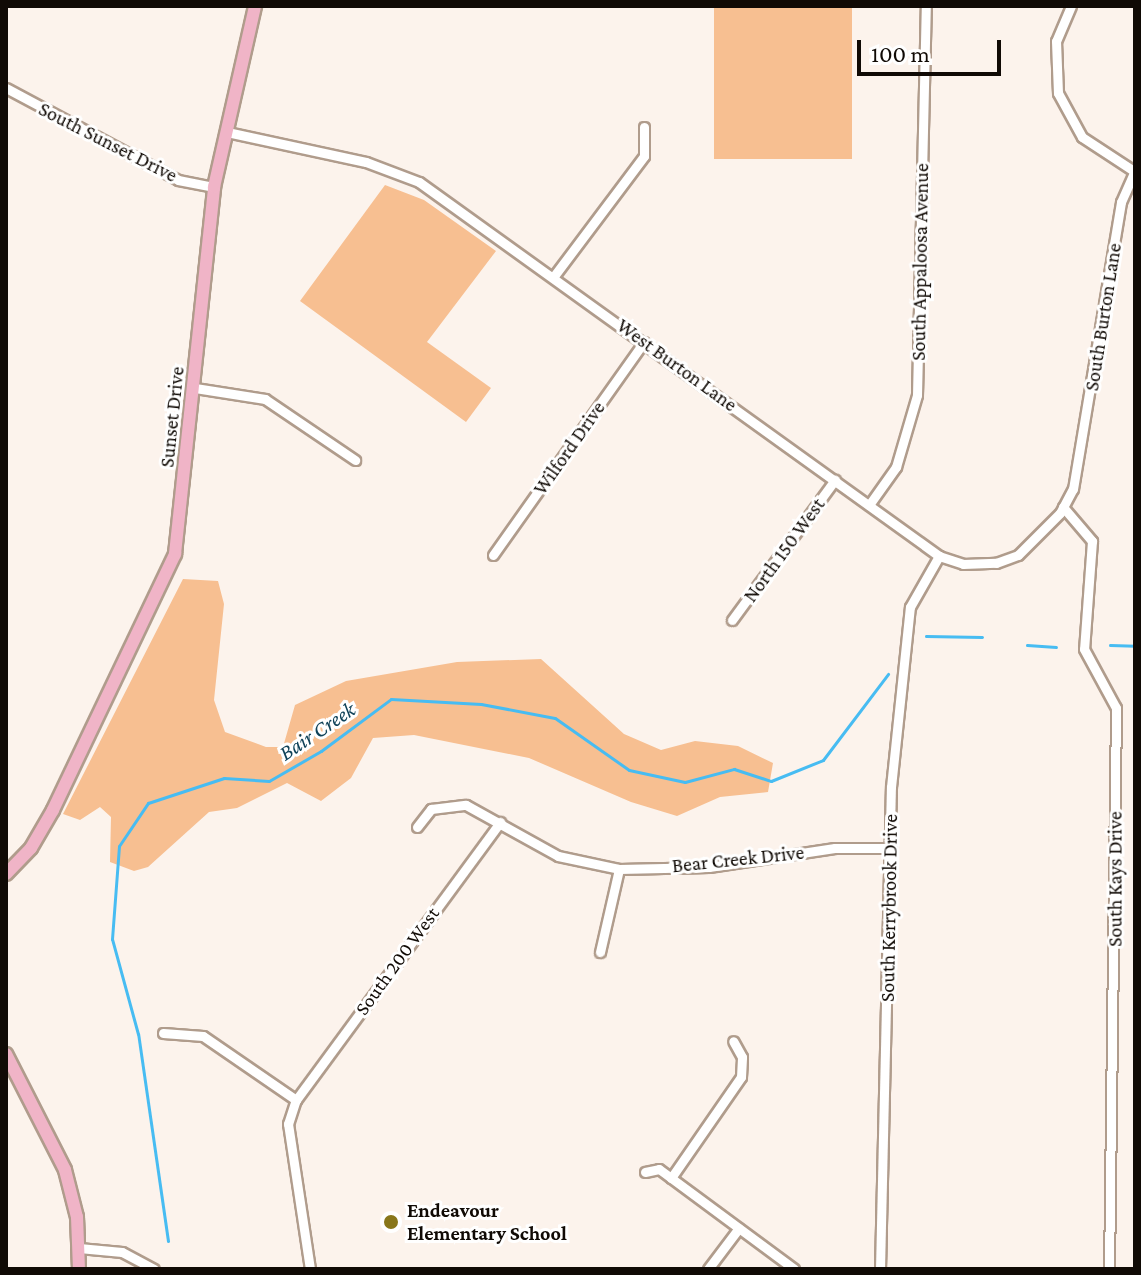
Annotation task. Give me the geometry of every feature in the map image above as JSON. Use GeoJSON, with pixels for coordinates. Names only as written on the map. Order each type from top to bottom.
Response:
{"type":"FeatureCollection","features":[{"type":"Feature","properties":{"kind":"main road","name":"Sunset Drive"},"geometry":{"type":"LineString","coordinates":[[6,874],[31,848],[53,810],[175,554],[214,187],[255,6]]}},
{"type":"Feature","properties":{"kind":"main road"},"geometry":{"type":"LineString","coordinates":[[6,1054],[62,1161],[79,1248],[79,1269]]}},
{"type":"Feature","properties":{"kind":"street","name":"South Appaloosa Avenue"},"geometry":{"type":"LineString","coordinates":[[869,505],[896,467],[917,395],[926,6]]}},
{"type":"Feature","properties":{"kind":"street"},"geometry":{"type":"LineString","coordinates":[[1071,6],[1056,41],[1058,93],[1082,137],[1135,171]]}},
{"type":"Feature","properties":{"kind":"street","name":"South Sunset Drive"},"geometry":{"type":"LineString","coordinates":[[6,88],[178,180],[214,187]]}},
{"type":"Feature","properties":{"kind":"street"},"geometry":{"type":"LineString","coordinates":[[554,276],[644,156],[644,127]]}},
{"type":"Feature","properties":{"kind":"street","name":"West Burton Lane"},"geometry":{"type":"LineString","coordinates":[[227,132],[366,162],[419,182],[554,276],[939,556],[963,564],[996,563],[1018,555],[1063,507],[1080,467]]}},
{"type":"Feature","properties":{"kind":"street","name":"South Burton Lane"},"geometry":{"type":"LineString","coordinates":[[1080,467],[1121,202],[1135,171]]}},
{"type":"Feature","properties":{"kind":"street","name":"Wilford Drive"},"geometry":{"type":"LineString","coordinates":[[493,555],[644,342]]}},
{"type":"Feature","properties":{"kind":"street"},"geometry":{"type":"LineString","coordinates":[[195,388],[265,399],[355,460]]}},
{"type":"Feature","properties":{"kind":"street","name":"North 150 West"},"geometry":{"type":"LineString","coordinates":[[732,620],[835,480]]}},
{"type":"Feature","properties":{"kind":"street","name":"South Kays Drive"},"geometry":{"type":"LineString","coordinates":[[1063,507],[1092,541],[1084,649],[1116,708],[1109,1269]]}},
{"type":"Feature","properties":{"kind":"street","name":"South Kerrybrook Drive"},"geometry":{"type":"LineString","coordinates":[[880,1269],[891,787],[910,607],[919,583],[939,556]]}},
{"type":"Feature","properties":{"kind":"street","name":"Bear Creek Drive"},"geometry":{"type":"LineString","coordinates":[[417,827],[431,809],[448,804],[484,811],[558,856],[619,869],[709,867],[835,848],[891,848]]}},
{"type":"Feature","properties":{"kind":"street","name":"South 200 West"},"geometry":{"type":"LineString","coordinates":[[296,1100],[500,822]]}},
{"type":"Feature","properties":{"kind":"street"},"geometry":{"type":"LineString","coordinates":[[600,952],[619,869]]}},
{"type":"Feature","properties":{"kind":"street"},"geometry":{"type":"LineString","coordinates":[[163,1033],[203,1036],[296,1100],[288,1124],[310,1269]]}},
{"type":"Feature","properties":{"kind":"street"},"geometry":{"type":"LineString","coordinates":[[671,1178],[741,1077],[742,1057],[733,1041]]}},
{"type":"Feature","properties":{"kind":"street"},"geometry":{"type":"LineString","coordinates":[[645,1172],[659,1169],[794,1269]]}},
{"type":"Feature","properties":{"kind":"street"},"geometry":{"type":"LineString","coordinates":[[708,1269],[739,1228]]}},
{"type":"Feature","properties":{"kind":"street"},"geometry":{"type":"LineString","coordinates":[[79,1248],[122,1252],[154,1269]]}},
{"type":"Feature","properties":{"kind":"shaded area"},"geometry":{"type":"Polygon","coordinates":[[[714,6],[852,6],[852,159],[714,159],[714,6]]]}},
{"type":"Feature","properties":{"kind":"shaded area"},"geometry":{"type":"Polygon","coordinates":[[[385,185],[424,200],[496,251],[427,342],[491,388],[466,422],[300,301],[385,185]]]}},
{"type":"Feature","properties":{"kind":"shaded area"},"geometry":{"type":"Polygon","coordinates":[[[183,579],[218,581],[224,604],[214,700],[225,732],[266,747],[283,747],[295,705],[346,681],[457,662],[541,659],[624,734],[661,750],[695,741],[738,746],[773,763],[768,792],[720,797],[677,816],[631,802],[529,758],[414,735],[373,738],[351,778],[321,801],[287,783],[237,808],[209,812],[148,867],[134,871],[110,862],[111,817],[100,807],[80,820],[63,814],[183,579]]]}},
{"type":"Feature","properties":{"kind":"waterway","name":"Bair Creek"},"geometry":{"type":"LineString","coordinates":[[926,636],[982,637]]}},
{"type":"Feature","properties":{"kind":"waterway","name":"Bair Creek"},"geometry":{"type":"LineString","coordinates":[[1027,645],[1056,647]]}},
{"type":"Feature","properties":{"kind":"waterway","name":"Bair Creek"},"geometry":{"type":"LineString","coordinates":[[1110,645],[1135,646]]}},
{"type":"Feature","properties":{"kind":"waterway","name":"Bair Creek"},"geometry":{"type":"LineString","coordinates":[[168,1241],[138,1034],[112,939],[119,846],[148,803],[224,778],[269,781],[321,751],[391,699],[481,704],[555,718],[629,770],[685,782],[734,769],[771,781],[823,760],[888,674]]}},
{"type":"Feature","properties":{"kind":"place","name":"Endeavour Elementary School"},"geometry":{"type":"Point","coordinates":[391,1222]}}]}
